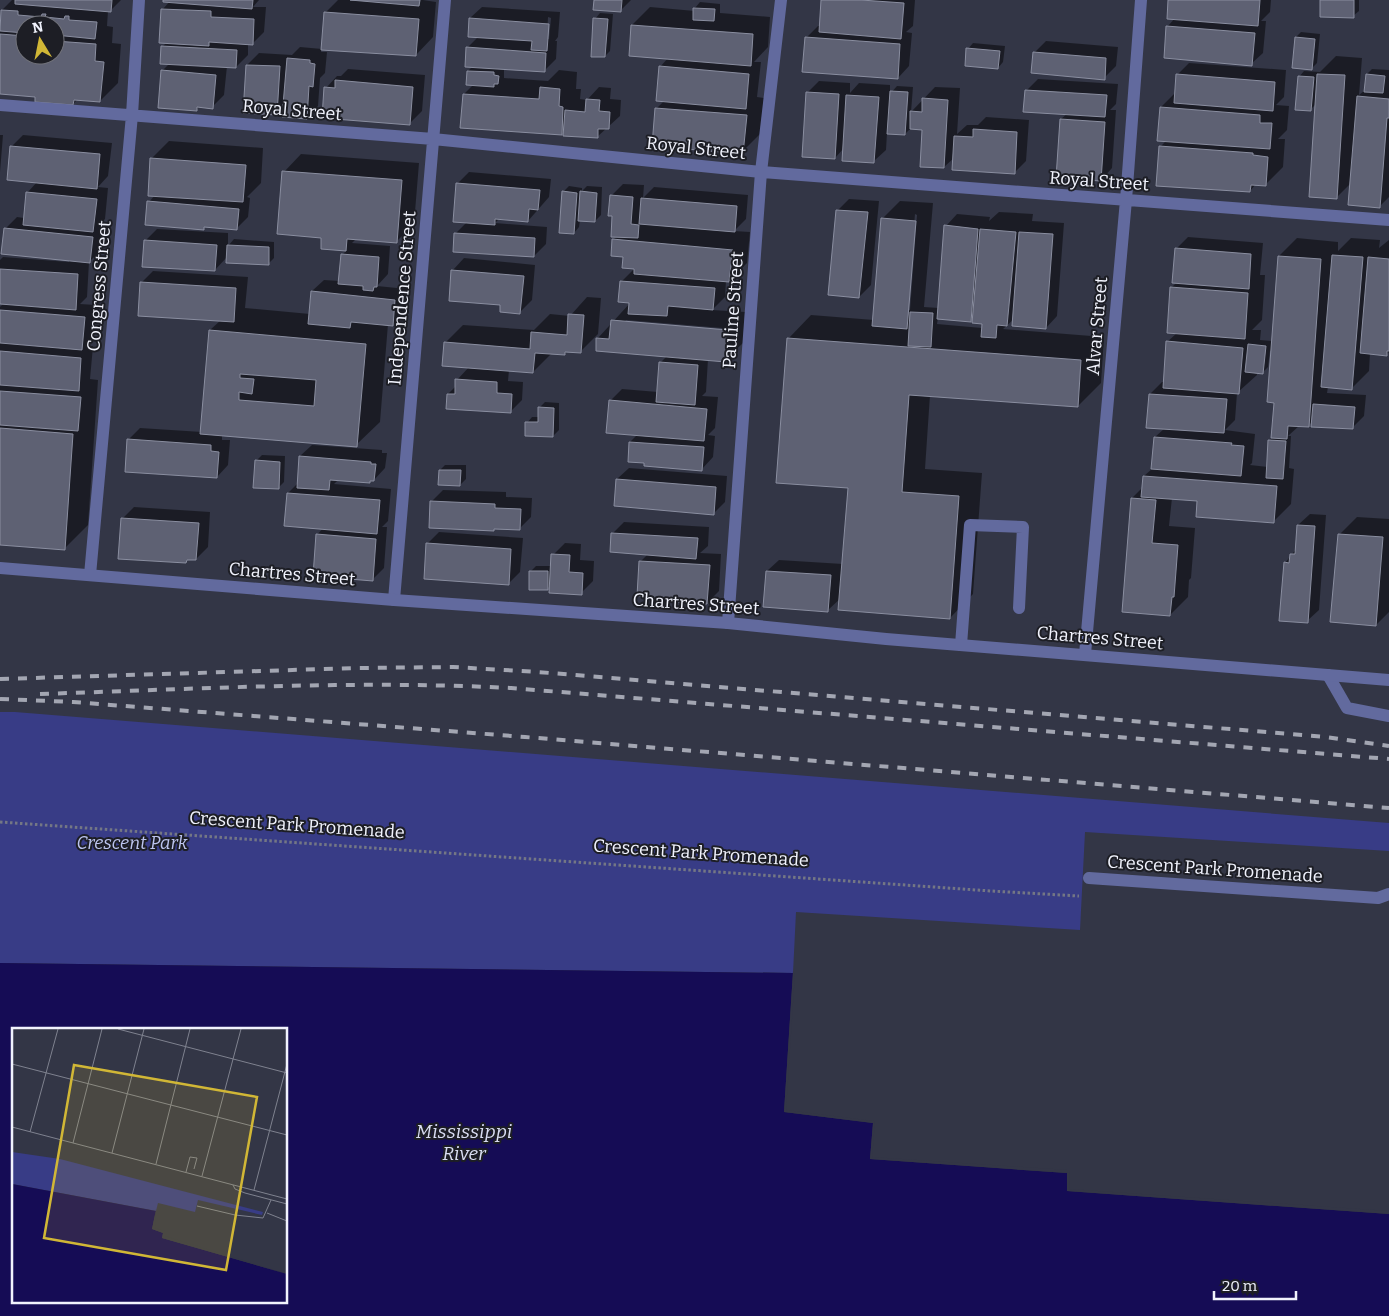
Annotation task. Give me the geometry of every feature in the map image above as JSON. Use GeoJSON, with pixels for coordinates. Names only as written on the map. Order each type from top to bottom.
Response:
{"type":"FeatureCollection","features":[{"type":"Feature","properties":{"kind":"street","name":"Congress Street"},"geometry":{"type":"LineString","coordinates":[[90,575],[132,115],[139,0]]}},
{"type":"Feature","properties":{"kind":"street","name":"Independence Street"},"geometry":{"type":"LineString","coordinates":[[394,600],[445,0]]}},
{"type":"Feature","properties":{"kind":"street","name":"Pauline Street"},"geometry":{"type":"LineString","coordinates":[[728,623],[761,172],[781,0]]}},
{"type":"Feature","properties":{"kind":"street","name":"Alvar Street"},"geometry":{"type":"LineString","coordinates":[[1085,654],[1126,200],[1141,0]]}},
{"type":"Feature","properties":{"kind":"street","name":"Royal Street"},"geometry":{"type":"LineString","coordinates":[[0,105],[433,139],[761,172],[1389,220]]}},
{"type":"Feature","properties":{"kind":"street"},"geometry":{"type":"LineString","coordinates":[[961,645],[970,525],[1023,527],[1019,608]]}},
{"type":"Feature","properties":{"kind":"street","name":"Chartres Street"},"geometry":{"type":"LineString","coordinates":[[0,568],[394,600],[728,623],[961,645],[1389,680]]}},
{"type":"Feature","properties":{"kind":"street"},"geometry":{"type":"LineString","coordinates":[[1328,675],[1347,708],[1389,716]]}},
{"type":"Feature","properties":{"kind":"street","name":"Crescent Park Promenade"},"geometry":{"type":"LineString","coordinates":[[1089,878],[1378,898],[1389,894]]}},
{"type":"Feature","properties":{"kind":"path","name":"Crescent Park Promenade"},"geometry":{"type":"LineString","coordinates":[[0,822],[1078,896],[1089,878]]}},
{"type":"Feature","properties":{"kind":"green space","name":"Crescent Park"},"geometry":{"type":"Polygon","coordinates":[[[0,712],[1389,823],[1389,851],[1085,832],[1080,930],[796,912],[793,973],[0,963],[0,712]]]}},
{"type":"Feature","properties":{"kind":"water","name":"Mississippi River"},"geometry":{"type":"Polygon","coordinates":[[[0,963],[793,973],[784,1112],[873,1123],[870,1159],[1067,1173],[1067,1191],[1389,1214],[1389,1316],[0,1316],[0,963]]]}},
{"type":"Feature","properties":{"kind":"pier"},"geometry":{"type":"Polygon","coordinates":[[[793,971],[795,973],[786,1110],[874,1121],[872,1157],[1068,1170],[1070,1172],[1069,1189],[1389,1211],[1389,1214],[1067,1191],[1067,1173],[870,1159],[873,1123],[784,1112],[793,971]]]}},
{"type":"Feature","properties":{"kind":"building"},"geometry":{"type":"Polygon","coordinates":[[[15,0],[112,0],[111,12],[15,4],[15,0]]]}},
{"type":"Feature","properties":{"kind":"building"},"geometry":{"type":"Polygon","coordinates":[[[163,0],[253,0],[252,9],[163,2],[163,0]]]}},
{"type":"Feature","properties":{"kind":"building"},"geometry":{"type":"Polygon","coordinates":[[[350,0],[420,0],[419,6],[350,0]]]}},
{"type":"Feature","properties":{"kind":"building"},"geometry":{"type":"Polygon","coordinates":[[[594,0],[622,0],[621,12],[593,10],[594,0]]]}},
{"type":"Feature","properties":{"kind":"building"},"geometry":{"type":"Polygon","coordinates":[[[821,0],[904,3],[901,39],[819,32],[821,0]]]}},
{"type":"Feature","properties":{"kind":"building"},"geometry":{"type":"Polygon","coordinates":[[[1168,0],[1260,0],[1258,26],[1167,19],[1168,0]]]}},
{"type":"Feature","properties":{"kind":"building"},"geometry":{"type":"Polygon","coordinates":[[[1320,0],[1354,0],[1354,18],[1320,17],[1320,0]]]}},
{"type":"Feature","properties":{"kind":"building"},"geometry":{"type":"Polygon","coordinates":[[[693,8],[715,9],[714,21],[693,20],[693,8]]]}},
{"type":"Feature","properties":{"kind":"building"},"geometry":{"type":"Polygon","coordinates":[[[161,9],[211,11],[211,17],[254,19],[253,45],[209,42],[209,46],[159,43],[161,9]]]}},
{"type":"Feature","properties":{"kind":"building"},"geometry":{"type":"Polygon","coordinates":[[[1,10],[18,11],[18,15],[15,15],[15,32],[0,31],[1,10]]]}},
{"type":"Feature","properties":{"kind":"building"},"geometry":{"type":"Polygon","coordinates":[[[324,12],[419,19],[416,56],[321,50],[324,12]]]}},
{"type":"Feature","properties":{"kind":"building"},"geometry":{"type":"Polygon","coordinates":[[[65,16],[69,16],[69,20],[97,22],[95,39],[65,36],[65,16]]]}},
{"type":"Feature","properties":{"kind":"building"},"geometry":{"type":"Polygon","coordinates":[[[469,18],[549,24],[547,51],[531,50],[532,41],[468,37],[469,18]]]}},
{"type":"Feature","properties":{"kind":"building"},"geometry":{"type":"Polygon","coordinates":[[[593,18],[608,19],[605,57],[591,57],[593,18]]]}},
{"type":"Feature","properties":{"kind":"building"},"geometry":{"type":"Polygon","coordinates":[[[631,25],[753,34],[751,66],[629,56],[631,25]]]}},
{"type":"Feature","properties":{"kind":"building"},"geometry":{"type":"Polygon","coordinates":[[[1166,26],[1255,33],[1252,66],[1164,58],[1166,26]]]}},
{"type":"Feature","properties":{"kind":"building"},"geometry":{"type":"Polygon","coordinates":[[[0,34],[15,35],[15,65],[65,65],[65,42],[96,44],[95,61],[104,62],[100,102],[74,100],[73,105],[35,102],[35,97],[0,94],[0,34]]]}},
{"type":"Feature","properties":{"kind":"building"},"geometry":{"type":"Polygon","coordinates":[[[805,37],[900,44],[898,79],[802,72],[805,37]]]}},
{"type":"Feature","properties":{"kind":"building"},"geometry":{"type":"Polygon","coordinates":[[[1295,37],[1315,39],[1312,70],[1292,68],[1295,37]]]}},
{"type":"Feature","properties":{"kind":"building"},"geometry":{"type":"Polygon","coordinates":[[[161,46],[237,50],[236,68],[160,64],[161,46]]]}},
{"type":"Feature","properties":{"kind":"building"},"geometry":{"type":"Polygon","coordinates":[[[466,47],[546,53],[545,72],[465,67],[466,47]]]}},
{"type":"Feature","properties":{"kind":"building"},"geometry":{"type":"Polygon","coordinates":[[[966,48],[1000,51],[998,69],[965,66],[966,48]]]}},
{"type":"Feature","properties":{"kind":"building"},"geometry":{"type":"Polygon","coordinates":[[[1033,52],[1106,58],[1105,80],[1031,73],[1033,52]]]}},
{"type":"Feature","properties":{"kind":"building"},"geometry":{"type":"Polygon","coordinates":[[[287,58],[310,60],[310,63],[315,64],[313,87],[309,86],[307,119],[282,117],[287,58]]]}},
{"type":"Feature","properties":{"kind":"building"},"geometry":{"type":"Polygon","coordinates":[[[246,65],[280,66],[277,115],[243,113],[246,65]]]}},
{"type":"Feature","properties":{"kind":"building"},"geometry":{"type":"Polygon","coordinates":[[[659,66],[749,74],[746,109],[656,101],[659,66]]]}},
{"type":"Feature","properties":{"kind":"building"},"geometry":{"type":"Polygon","coordinates":[[[161,70],[216,75],[213,109],[197,107],[197,111],[158,108],[161,70]]]}},
{"type":"Feature","properties":{"kind":"building"},"geometry":{"type":"Polygon","coordinates":[[[467,71],[494,72],[494,75],[499,76],[498,84],[494,84],[494,87],[466,85],[467,71]]]}},
{"type":"Feature","properties":{"kind":"building"},"geometry":{"type":"Polygon","coordinates":[[[1176,74],[1275,82],[1273,111],[1174,103],[1176,74]]]}},
{"type":"Feature","properties":{"kind":"building"},"geometry":{"type":"Polygon","coordinates":[[[1317,74],[1345,75],[1337,199],[1309,197],[1317,74]]]}},
{"type":"Feature","properties":{"kind":"building"},"geometry":{"type":"Polygon","coordinates":[[[1366,74],[1385,76],[1383,93],[1364,92],[1366,74]]]}},
{"type":"Feature","properties":{"kind":"building"},"geometry":{"type":"Polygon","coordinates":[[[1298,76],[1314,77],[1311,111],[1295,110],[1298,76]]]}},
{"type":"Feature","properties":{"kind":"building"},"geometry":{"type":"Polygon","coordinates":[[[335,80],[413,87],[410,125],[322,118],[324,87],[335,88],[335,80]]]}},
{"type":"Feature","properties":{"kind":"building"},"geometry":{"type":"Polygon","coordinates":[[[540,87],[560,89],[559,106],[563,107],[562,135],[460,128],[463,94],[539,99],[540,87]]]}},
{"type":"Feature","properties":{"kind":"building"},"geometry":{"type":"Polygon","coordinates":[[[1025,90],[1107,95],[1105,117],[1023,112],[1025,90]]]}},
{"type":"Feature","properties":{"kind":"building"},"geometry":{"type":"Polygon","coordinates":[[[890,91],[908,92],[905,135],[887,134],[890,91]]]}},
{"type":"Feature","properties":{"kind":"building"},"geometry":{"type":"Polygon","coordinates":[[[806,92],[839,94],[835,159],[802,157],[806,92]]]}},
{"type":"Feature","properties":{"kind":"building"},"geometry":{"type":"Polygon","coordinates":[[[846,95],[879,97],[874,163],[842,161],[846,95]]]}},
{"type":"Feature","properties":{"kind":"building"},"geometry":{"type":"Polygon","coordinates":[[[1357,96],[1389,99],[1389,118],[1387,118],[1380,208],[1348,205],[1357,96]]]}},
{"type":"Feature","properties":{"kind":"building"},"geometry":{"type":"Polygon","coordinates":[[[922,98],[948,100],[944,168],[920,167],[922,130],[910,129],[910,111],[922,112],[922,98]]]}},
{"type":"Feature","properties":{"kind":"building"},"geometry":{"type":"Polygon","coordinates":[[[586,99],[600,100],[599,111],[610,112],[609,129],[598,129],[598,138],[563,136],[565,110],[585,112],[586,99]]]}},
{"type":"Feature","properties":{"kind":"building"},"geometry":{"type":"Polygon","coordinates":[[[1160,107],[1260,115],[1260,123],[1272,123],[1270,149],[1157,141],[1160,107]]]}},
{"type":"Feature","properties":{"kind":"building"},"geometry":{"type":"Polygon","coordinates":[[[655,108],[747,115],[743,154],[652,146],[655,108]]]}},
{"type":"Feature","properties":{"kind":"building"},"geometry":{"type":"Polygon","coordinates":[[[1060,119],[1105,122],[1101,181],[1056,178],[1060,119]]]}},
{"type":"Feature","properties":{"kind":"building"},"geometry":{"type":"Polygon","coordinates":[[[973,129],[1017,132],[1015,174],[952,170],[954,136],[973,137],[973,129]]]}},
{"type":"Feature","properties":{"kind":"building"},"geometry":{"type":"Polygon","coordinates":[[[10,146],[100,154],[97,189],[7,180],[10,146]]]}},
{"type":"Feature","properties":{"kind":"building"},"geometry":{"type":"Polygon","coordinates":[[[1159,146],[1253,153],[1253,155],[1268,157],[1266,186],[1251,185],[1250,192],[1156,186],[1159,146]]]}},
{"type":"Feature","properties":{"kind":"building"},"geometry":{"type":"Polygon","coordinates":[[[150,158],[246,165],[243,202],[148,196],[150,158]]]}},
{"type":"Feature","properties":{"kind":"building"},"geometry":{"type":"Polygon","coordinates":[[[282,171],[402,180],[397,243],[347,239],[346,251],[321,249],[321,238],[277,234],[282,171]]]}},
{"type":"Feature","properties":{"kind":"building"},"geometry":{"type":"Polygon","coordinates":[[[456,183],[540,190],[538,210],[529,209],[528,222],[495,219],[495,225],[453,222],[456,183]]]}},
{"type":"Feature","properties":{"kind":"building"},"geometry":{"type":"Polygon","coordinates":[[[562,191],[577,193],[574,234],[559,233],[562,191]]]}},
{"type":"Feature","properties":{"kind":"building"},"geometry":{"type":"Polygon","coordinates":[[[580,191],[597,193],[595,222],[578,221],[580,191]]]}},
{"type":"Feature","properties":{"kind":"building"},"geometry":{"type":"Polygon","coordinates":[[[26,192],[97,199],[93,232],[23,225],[26,192]]]}},
{"type":"Feature","properties":{"kind":"building"},"geometry":{"type":"Polygon","coordinates":[[[610,195],[633,197],[631,224],[639,225],[638,238],[611,237],[612,216],[608,216],[610,195]]]}},
{"type":"Feature","properties":{"kind":"building"},"geometry":{"type":"Polygon","coordinates":[[[641,198],[737,206],[735,232],[639,224],[641,198]]]}},
{"type":"Feature","properties":{"kind":"building"},"geometry":{"type":"Polygon","coordinates":[[[147,201],[239,209],[237,230],[204,227],[204,230],[145,225],[147,201]]]}},
{"type":"Feature","properties":{"kind":"building"},"geometry":{"type":"Polygon","coordinates":[[[836,210],[868,212],[859,298],[828,295],[836,210]]]}},
{"type":"Feature","properties":{"kind":"building"},"geometry":{"type":"Polygon","coordinates":[[[881,218],[916,221],[907,329],[872,326],[881,218]]]}},
{"type":"Feature","properties":{"kind":"building"},"geometry":{"type":"Polygon","coordinates":[[[944,225],[978,229],[971,322],[937,319],[944,225]]]}},
{"type":"Feature","properties":{"kind":"building"},"geometry":{"type":"Polygon","coordinates":[[[4,228],[93,237],[90,263],[1,254],[4,228]]]}},
{"type":"Feature","properties":{"kind":"building"},"geometry":{"type":"Polygon","coordinates":[[[980,229],[1016,232],[1007,326],[997,325],[996,338],[981,337],[982,324],[972,323],[980,229]]]}},
{"type":"Feature","properties":{"kind":"building"},"geometry":{"type":"Polygon","coordinates":[[[1019,232],[1053,234],[1046,329],[1012,326],[1019,232]]]}},
{"type":"Feature","properties":{"kind":"building"},"geometry":{"type":"Polygon","coordinates":[[[454,233],[535,238],[534,257],[453,252],[454,233]]]}},
{"type":"Feature","properties":{"kind":"building"},"geometry":{"type":"Polygon","coordinates":[[[612,239],[733,250],[729,282],[634,274],[634,269],[622,268],[623,257],[611,256],[612,239]]]}},
{"type":"Feature","properties":{"kind":"building"},"geometry":{"type":"Polygon","coordinates":[[[144,240],[217,245],[215,271],[142,267],[144,240]]]}},
{"type":"Feature","properties":{"kind":"building"},"geometry":{"type":"Polygon","coordinates":[[[227,245],[269,247],[269,265],[226,263],[227,245]]]}},
{"type":"Feature","properties":{"kind":"building"},"geometry":{"type":"Polygon","coordinates":[[[1175,248],[1251,254],[1249,289],[1172,283],[1175,248]]]}},
{"type":"Feature","properties":{"kind":"building"},"geometry":{"type":"Polygon","coordinates":[[[341,254],[379,257],[377,287],[374,287],[373,291],[363,290],[363,286],[338,284],[341,254]]]}},
{"type":"Feature","properties":{"kind":"building"},"geometry":{"type":"Polygon","coordinates":[[[1332,255],[1363,257],[1352,390],[1321,387],[1332,255]]]}},
{"type":"Feature","properties":{"kind":"building"},"geometry":{"type":"Polygon","coordinates":[[[1278,256],[1321,259],[1309,427],[1288,426],[1287,439],[1271,438],[1274,403],[1267,402],[1278,256]]]}},
{"type":"Feature","properties":{"kind":"building"},"geometry":{"type":"Polygon","coordinates":[[[1368,257],[1389,259],[1389,351],[1387,351],[1387,356],[1360,353],[1368,257]]]}},
{"type":"Feature","properties":{"kind":"building"},"geometry":{"type":"Polygon","coordinates":[[[0,269],[78,274],[76,310],[0,304],[0,269]]]}},
{"type":"Feature","properties":{"kind":"building"},"geometry":{"type":"Polygon","coordinates":[[[451,270],[524,276],[520,314],[500,312],[500,305],[449,301],[451,270]]]}},
{"type":"Feature","properties":{"kind":"building"},"geometry":{"type":"Polygon","coordinates":[[[620,281],[715,288],[713,310],[668,306],[667,316],[628,314],[629,303],[618,302],[620,281]]]}},
{"type":"Feature","properties":{"kind":"building"},"geometry":{"type":"Polygon","coordinates":[[[140,282],[236,288],[234,322],[138,316],[140,282]]]}},
{"type":"Feature","properties":{"kind":"building"},"geometry":{"type":"Polygon","coordinates":[[[1170,287],[1248,293],[1245,339],[1167,333],[1170,287]]]}},
{"type":"Feature","properties":{"kind":"building"},"geometry":{"type":"Polygon","coordinates":[[[311,291],[395,300],[393,326],[351,322],[350,328],[308,324],[311,291]]]}},
{"type":"Feature","properties":{"kind":"building"},"geometry":{"type":"Polygon","coordinates":[[[0,310],[85,317],[82,350],[0,343],[0,310]]]}},
{"type":"Feature","properties":{"kind":"building"},"geometry":{"type":"Polygon","coordinates":[[[910,312],[933,313],[931,347],[908,346],[910,312]]]}},
{"type":"Feature","properties":{"kind":"building"},"geometry":{"type":"Polygon","coordinates":[[[568,314],[584,315],[581,353],[565,352],[565,355],[535,353],[533,373],[442,366],[444,342],[530,349],[531,332],[567,335],[568,314]]]}},
{"type":"Feature","properties":{"kind":"building"},"geometry":{"type":"Polygon","coordinates":[[[611,320],[728,330],[726,362],[596,351],[596,338],[609,339],[611,320]]]}},
{"type":"Feature","properties":{"kind":"building"},"geometry":{"type":"Polygon","coordinates":[[[209,330],[366,344],[357,447],[200,434],[209,330]],[[240,374],[240,378],[254,379],[252,394],[239,392],[239,400],[314,406],[316,380],[240,374]]]}},
{"type":"Feature","properties":{"kind":"building"},"geometry":{"type":"Polygon","coordinates":[[[787,338],[1081,360],[1078,407],[909,395],[902,492],[959,496],[950,619],[838,610],[848,488],[776,483],[787,338]]]}},
{"type":"Feature","properties":{"kind":"building"},"geometry":{"type":"Polygon","coordinates":[[[1166,341],[1243,348],[1239,394],[1163,388],[1166,341]]]}},
{"type":"Feature","properties":{"kind":"building"},"geometry":{"type":"Polygon","coordinates":[[[1248,344],[1266,346],[1263,374],[1245,372],[1248,344]]]}},
{"type":"Feature","properties":{"kind":"building"},"geometry":{"type":"Polygon","coordinates":[[[0,351],[81,358],[79,391],[0,385],[0,351]]]}},
{"type":"Feature","properties":{"kind":"building"},"geometry":{"type":"Polygon","coordinates":[[[659,362],[698,365],[695,405],[656,402],[659,362]]]}},
{"type":"Feature","properties":{"kind":"building"},"geometry":{"type":"Polygon","coordinates":[[[455,379],[497,382],[497,393],[512,394],[511,413],[446,409],[447,394],[455,394],[455,379]]]}},
{"type":"Feature","properties":{"kind":"building"},"geometry":{"type":"Polygon","coordinates":[[[0,391],[81,397],[78,431],[0,425],[0,391]]]}},
{"type":"Feature","properties":{"kind":"building"},"geometry":{"type":"Polygon","coordinates":[[[1149,394],[1227,399],[1224,433],[1146,428],[1149,394]]]}},
{"type":"Feature","properties":{"kind":"building"},"geometry":{"type":"Polygon","coordinates":[[[609,400],[707,409],[704,441],[606,433],[609,400]]]}},
{"type":"Feature","properties":{"kind":"building"},"geometry":{"type":"Polygon","coordinates":[[[1313,404],[1355,407],[1353,429],[1311,427],[1313,404]]]}},
{"type":"Feature","properties":{"kind":"building"},"geometry":{"type":"Polygon","coordinates":[[[538,407],[554,408],[553,437],[525,436],[525,422],[538,422],[538,407]]]}},
{"type":"Feature","properties":{"kind":"building"},"geometry":{"type":"Polygon","coordinates":[[[0,428],[73,434],[65,550],[0,545],[0,428]]]}},
{"type":"Feature","properties":{"kind":"building"},"geometry":{"type":"Polygon","coordinates":[[[1154,437],[1232,443],[1231,445],[1244,446],[1241,476],[1151,469],[1154,437]]]}},
{"type":"Feature","properties":{"kind":"building"},"geometry":{"type":"Polygon","coordinates":[[[127,439],[211,445],[211,451],[219,452],[217,478],[125,472],[127,439]]]}},
{"type":"Feature","properties":{"kind":"building"},"geometry":{"type":"Polygon","coordinates":[[[1268,440],[1286,441],[1283,479],[1266,478],[1268,440]]]}},
{"type":"Feature","properties":{"kind":"building"},"geometry":{"type":"Polygon","coordinates":[[[629,442],[704,447],[702,471],[644,466],[644,463],[628,462],[629,442]]]}},
{"type":"Feature","properties":{"kind":"building"},"geometry":{"type":"Polygon","coordinates":[[[299,456],[371,462],[371,464],[376,464],[374,481],[370,481],[370,483],[330,480],[329,490],[297,488],[299,456]]]}},
{"type":"Feature","properties":{"kind":"building"},"geometry":{"type":"Polygon","coordinates":[[[255,460],[280,462],[279,489],[253,488],[255,460]]]}},
{"type":"Feature","properties":{"kind":"building"},"geometry":{"type":"Polygon","coordinates":[[[439,470],[461,470],[460,486],[438,485],[439,470]]]}},
{"type":"Feature","properties":{"kind":"building"},"geometry":{"type":"Polygon","coordinates":[[[1143,476],[1277,486],[1274,523],[1196,517],[1197,501],[1141,497],[1143,476]]]}},
{"type":"Feature","properties":{"kind":"building"},"geometry":{"type":"Polygon","coordinates":[[[616,479],[716,487],[714,515],[614,506],[616,479]]]}},
{"type":"Feature","properties":{"kind":"building"},"geometry":{"type":"Polygon","coordinates":[[[287,493],[380,500],[377,534],[284,526],[287,493]]]}},
{"type":"Feature","properties":{"kind":"building"},"geometry":{"type":"Polygon","coordinates":[[[1131,498],[1156,500],[1152,543],[1178,545],[1174,597],[1172,597],[1170,616],[1122,612],[1131,498]]]}},
{"type":"Feature","properties":{"kind":"building"},"geometry":{"type":"Polygon","coordinates":[[[430,501],[495,504],[495,508],[521,509],[520,530],[494,529],[494,531],[429,528],[430,501]]]}},
{"type":"Feature","properties":{"kind":"building"},"geometry":{"type":"Polygon","coordinates":[[[121,518],[199,523],[196,560],[187,560],[186,563],[118,559],[121,518]]]}},
{"type":"Feature","properties":{"kind":"building"},"geometry":{"type":"Polygon","coordinates":[[[1297,525],[1315,526],[1308,623],[1279,621],[1284,562],[1289,563],[1290,554],[1295,554],[1297,525]]]}},
{"type":"Feature","properties":{"kind":"building"},"geometry":{"type":"Polygon","coordinates":[[[611,533],[698,538],[696,559],[610,552],[611,533]]]}},
{"type":"Feature","properties":{"kind":"building"},"geometry":{"type":"Polygon","coordinates":[[[316,534],[376,539],[373,581],[313,576],[316,534]]]}},
{"type":"Feature","properties":{"kind":"building"},"geometry":{"type":"Polygon","coordinates":[[[1338,534],[1383,537],[1376,626],[1330,622],[1338,534]]]}},
{"type":"Feature","properties":{"kind":"building"},"geometry":{"type":"Polygon","coordinates":[[[426,543],[511,549],[509,585],[424,579],[426,543]]]}},
{"type":"Feature","properties":{"kind":"building"},"geometry":{"type":"Polygon","coordinates":[[[551,554],[570,555],[569,572],[583,573],[582,595],[549,593],[551,554]]]}},
{"type":"Feature","properties":{"kind":"building"},"geometry":{"type":"Polygon","coordinates":[[[639,561],[710,565],[707,604],[650,600],[650,597],[637,596],[639,561]]]}},
{"type":"Feature","properties":{"kind":"building"},"geometry":{"type":"Polygon","coordinates":[[[529,571],[548,571],[548,590],[529,590],[529,571]]]}},
{"type":"Feature","properties":{"kind":"building"},"geometry":{"type":"Polygon","coordinates":[[[766,571],[831,575],[828,612],[763,607],[766,571]]]}},
{"type":"Feature","properties":{"kind":"railway"},"geometry":{"type":"LineString","coordinates":[[0,679],[357,668],[453,667],[538,672],[1326,737],[1389,746]]}},
{"type":"Feature","properties":{"kind":"railway"},"geometry":{"type":"LineString","coordinates":[[40,694],[334,685],[511,688],[1389,759]]}},
{"type":"Feature","properties":{"kind":"railway"},"geometry":{"type":"LineString","coordinates":[[0,699],[73,702],[525,737],[1389,808]]}}]}
